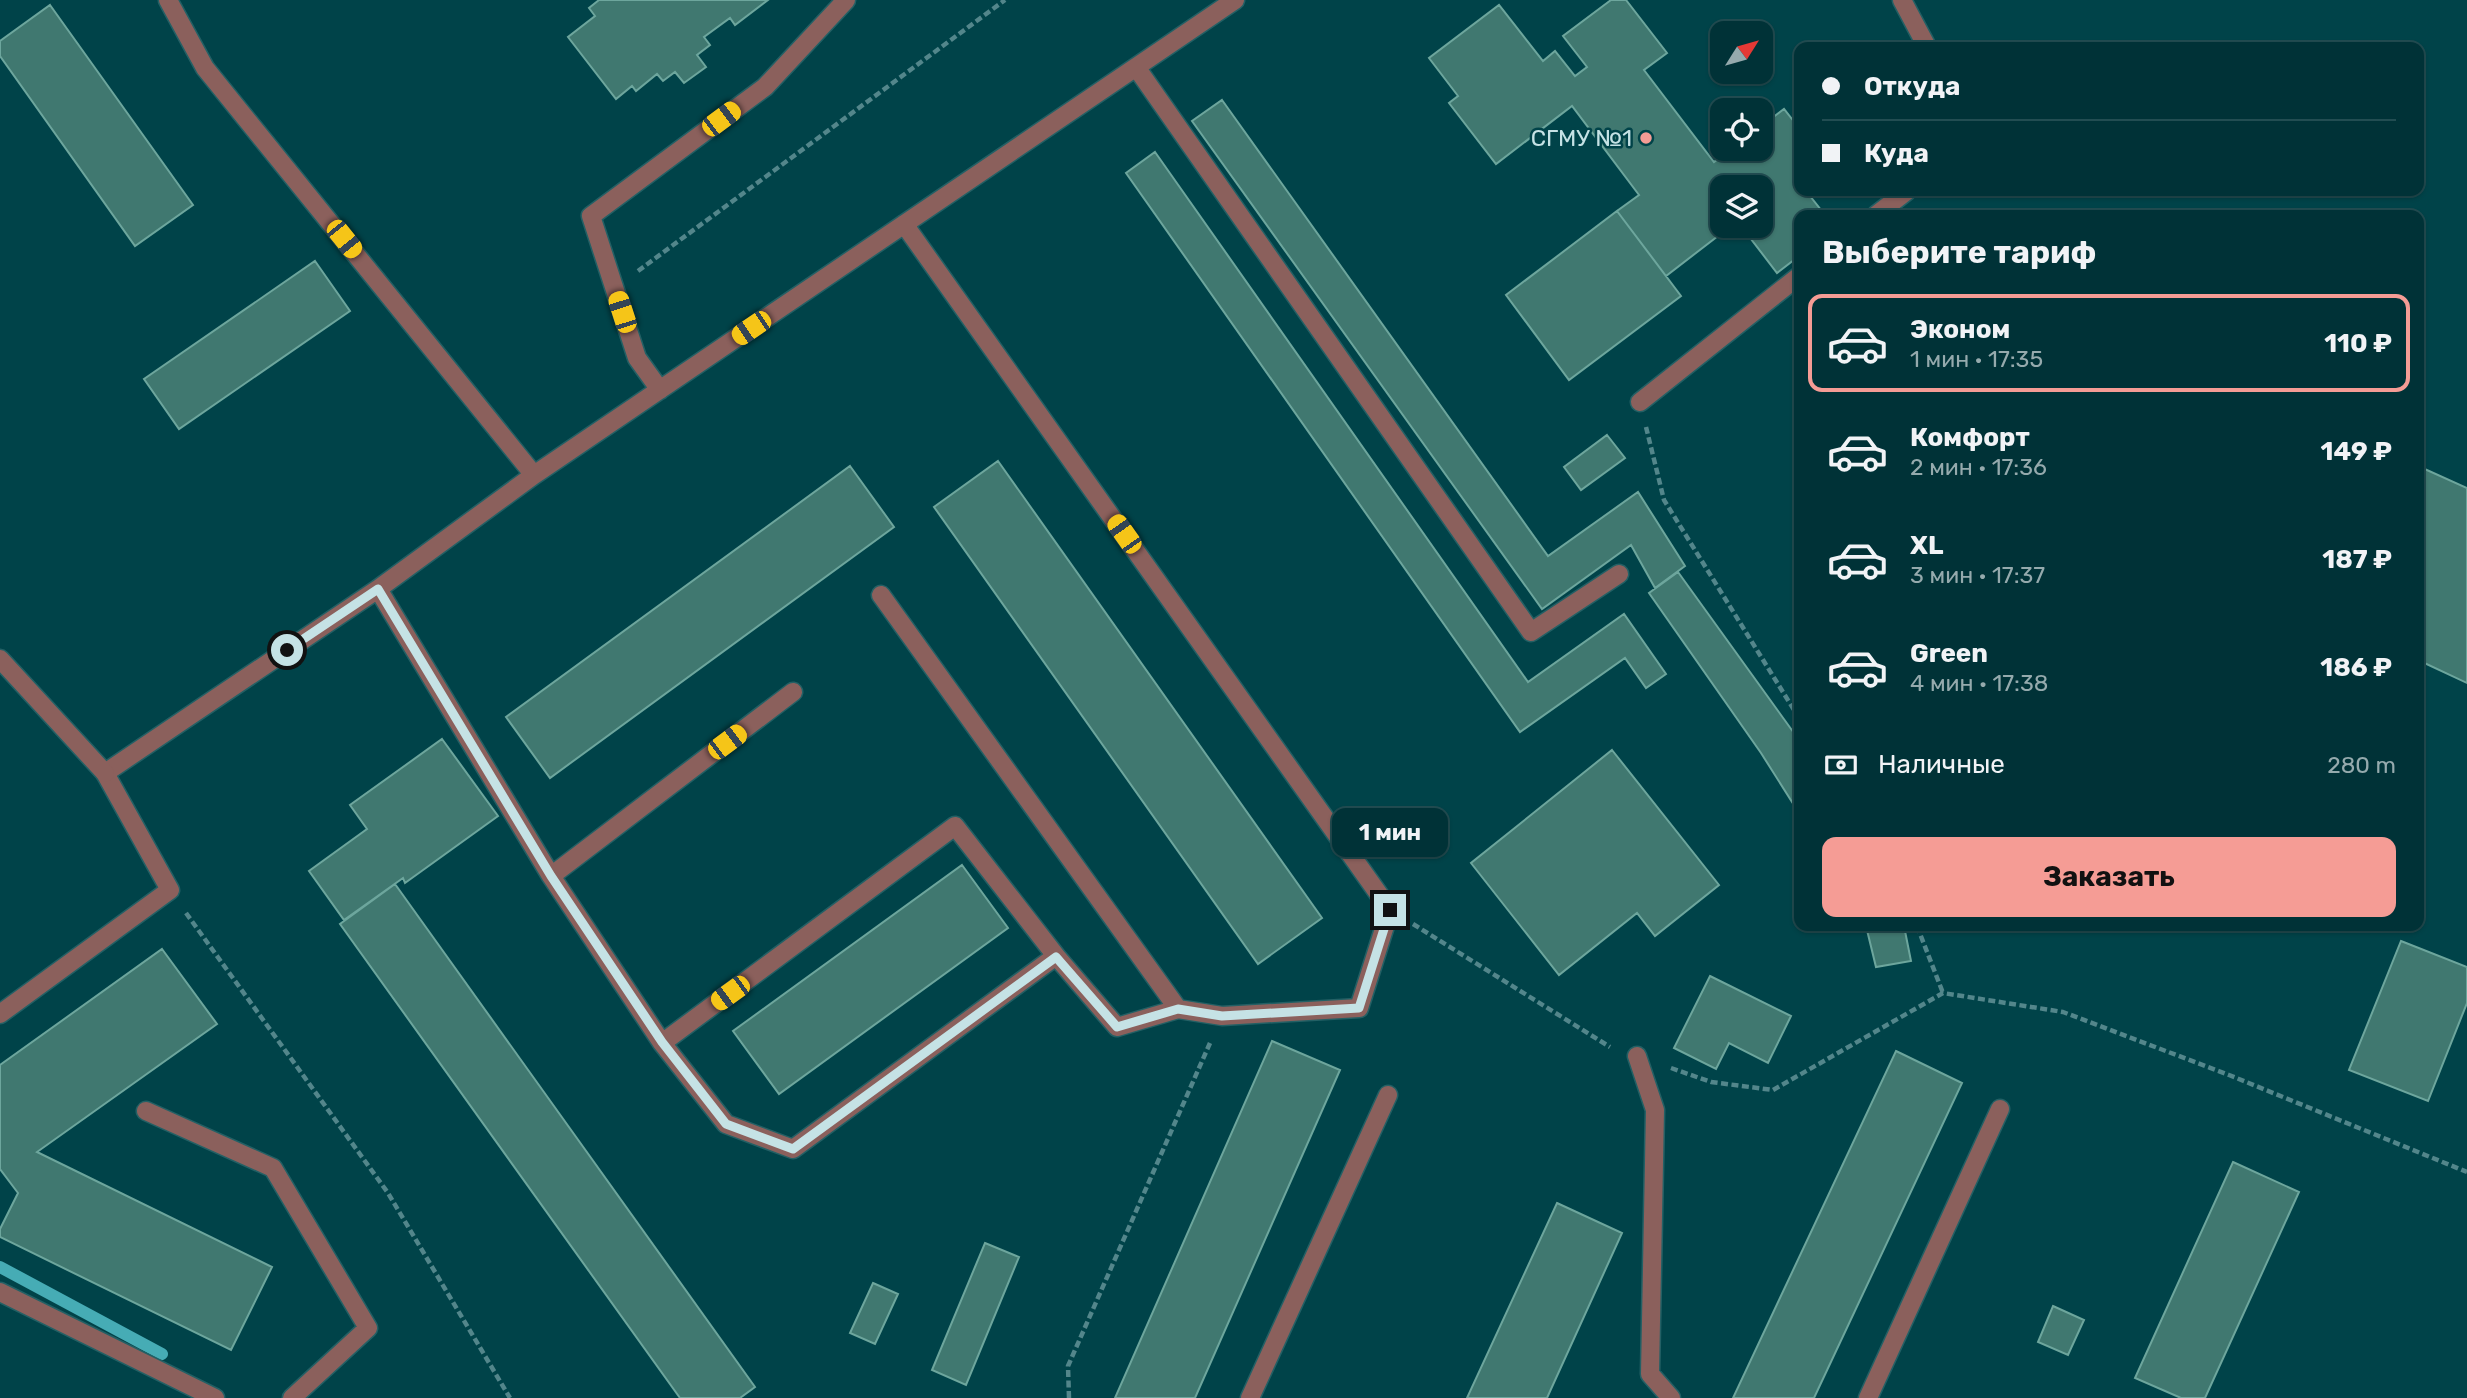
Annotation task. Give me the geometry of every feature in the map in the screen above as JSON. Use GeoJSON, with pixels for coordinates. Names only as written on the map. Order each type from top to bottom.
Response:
{"type":"FeatureCollection","features":[{"type":"Feature","properties":{"kind":"street"},"geometry":{"type":"LineString","coordinates":[[168,0],[205,68],[534,475]]}},
{"type":"Feature","properties":{"kind":"street"},"geometry":{"type":"LineString","coordinates":[[660,390],[637,358],[592,216],[765,87],[846,0]]}},
{"type":"Feature","properties":{"kind":"street"},"geometry":{"type":"LineString","coordinates":[[105,773],[378,589],[534,475],[1235,0]]}},
{"type":"Feature","properties":{"kind":"street"},"geometry":{"type":"LineString","coordinates":[[1902,0],[1924,42]]}},
{"type":"Feature","properties":{"kind":"street"},"geometry":{"type":"LineString","coordinates":[[1136,67],[1531,632],[1619,574]]}},
{"type":"Feature","properties":{"kind":"street"},"geometry":{"type":"LineString","coordinates":[[1882,210],[1901,196]]}},
{"type":"Feature","properties":{"kind":"street"},"geometry":{"type":"LineString","coordinates":[[662,1042],[955,827],[1056,957],[1117,1027],[1178,1009],[1222,1016],[1359,1008],[1390,910],[904,224]]}},
{"type":"Feature","properties":{"kind":"street"},"geometry":{"type":"LineString","coordinates":[[1640,402],[1794,280]]}},
{"type":"Feature","properties":{"kind":"street"},"geometry":{"type":"LineString","coordinates":[[378,589],[551,876],[662,1042],[726,1124],[793,1149],[1056,957]]}},
{"type":"Feature","properties":{"kind":"street"},"geometry":{"type":"LineString","coordinates":[[881,595],[1178,1009]]}},
{"type":"Feature","properties":{"kind":"street"},"geometry":{"type":"LineString","coordinates":[[0,659],[105,773],[170,890],[0,1014]]}},
{"type":"Feature","properties":{"kind":"street"},"geometry":{"type":"LineString","coordinates":[[551,876],[793,692]]}},
{"type":"Feature","properties":{"kind":"street"},"geometry":{"type":"LineString","coordinates":[[1636,1056],[1655,1110],[1650,1374],[1671,1398]]}},
{"type":"Feature","properties":{"kind":"street"},"geometry":{"type":"LineString","coordinates":[[1250,1398],[1388,1095]]}},
{"type":"Feature","properties":{"kind":"street"},"geometry":{"type":"LineString","coordinates":[[1868,1398],[2000,1109]]}},
{"type":"Feature","properties":{"kind":"street"},"geometry":{"type":"LineString","coordinates":[[146,1111],[273,1168],[368,1328],[292,1398]]}},
{"type":"Feature","properties":{"kind":"street"},"geometry":{"type":"LineString","coordinates":[[0,1292],[215,1398]]}},
{"type":"Feature","properties":{"kind":"path"},"geometry":{"type":"LineString","coordinates":[[614,289],[1005,0]]}},
{"type":"Feature","properties":{"kind":"path"},"geometry":{"type":"LineString","coordinates":[[1640,402],[1664,499],[1794,710]]}},
{"type":"Feature","properties":{"kind":"path"},"geometry":{"type":"LineString","coordinates":[[170,890],[388,1193],[510,1398]]}},
{"type":"Feature","properties":{"kind":"path"},"geometry":{"type":"LineString","coordinates":[[1390,910],[1604,1045],[1711,1082],[1773,1090],[1943,993],[2063,1012],[2229,1075],[2467,1172]]}},
{"type":"Feature","properties":{"kind":"path"},"geometry":{"type":"LineString","coordinates":[[1919,931],[1943,993]]}},
{"type":"Feature","properties":{"kind":"path"},"geometry":{"type":"LineString","coordinates":[[1069,1398],[1068,1366],[1222,1016]]}},
{"type":"Feature","properties":{"kind":"building"},"geometry":{"type":"Polygon","coordinates":[[[599,0],[768,0],[735,25],[730,18],[704,37],[710,45],[697,55],[706,67],[684,83],[675,72],[663,81],[657,74],[636,91],[632,86],[616,99],[568,37],[595,16],[589,8],[599,0]]]}},
{"type":"Feature","properties":{"kind":"building","name":"СГМУ №1"},"geometry":{"type":"Polygon","coordinates":[[[1611,0],[1626,0],[1667,53],[1644,70],[1710,157],[1710,161],[1773,161],[1773,117],[1784,109],[1794,122],[1794,196],[1810,196],[1821,210],[1794,210],[1794,260],[1777,273],[1750,238],[1773,238],[1773,175],[1710,175],[1710,238],[1715,238],[1666,276],[1617,211],[1639,195],[1572,106],[1496,164],[1449,103],[1458,96],[1429,58],[1499,5],[1543,61],[1555,51],[1575,76],[1587,67],[1563,36],[1611,0]]]}},
{"type":"Feature","properties":{"kind":"building"},"geometry":{"type":"Polygon","coordinates":[[[50,5],[193,205],[135,246],[0,56],[0,41],[50,5]]]}},
{"type":"Feature","properties":{"kind":"building"},"geometry":{"type":"Polygon","coordinates":[[[1222,100],[1548,556],[1638,492],[1685,566],[1655,588],[1631,545],[1542,609],[1192,121],[1222,100]]]}},
{"type":"Feature","properties":{"kind":"building"},"geometry":{"type":"Polygon","coordinates":[[[1155,152],[1528,682],[1624,614],[1666,674],[1646,688],[1625,658],[1520,732],[1126,173],[1155,152]]]}},
{"type":"Feature","properties":{"kind":"building"},"geometry":{"type":"Polygon","coordinates":[[[1617,211],[1681,296],[1569,380],[1506,295],[1617,211]]]}},
{"type":"Feature","properties":{"kind":"building"},"geometry":{"type":"Polygon","coordinates":[[[315,261],[350,311],[179,429],[144,379],[315,261]]]}},
{"type":"Feature","properties":{"kind":"building"},"geometry":{"type":"Polygon","coordinates":[[[1607,435],[1625,458],[1581,490],[1564,467],[1607,435]]]}},
{"type":"Feature","properties":{"kind":"building"},"geometry":{"type":"Polygon","coordinates":[[[998,461],[1322,918],[1258,964],[934,507],[998,461]]]}},
{"type":"Feature","properties":{"kind":"building"},"geometry":{"type":"Polygon","coordinates":[[[850,466],[894,527],[550,778],[506,717],[850,466]]]}},
{"type":"Feature","properties":{"kind":"building"},"geometry":{"type":"Polygon","coordinates":[[[2424,469],[2467,488],[2467,683],[2424,663],[2424,469]]]}},
{"type":"Feature","properties":{"kind":"building"},"geometry":{"type":"Polygon","coordinates":[[[1678,572],[1794,733],[1794,805],[1761,753],[1649,593],[1678,572]]]}},
{"type":"Feature","properties":{"kind":"building"},"geometry":{"type":"Polygon","coordinates":[[[442,739],[498,816],[405,883],[403,878],[344,920],[309,871],[367,829],[350,805],[442,739]]]}},
{"type":"Feature","properties":{"kind":"building"},"geometry":{"type":"Polygon","coordinates":[[[1612,750],[1719,885],[1655,936],[1637,913],[1559,975],[1471,863],[1612,750]]]}},
{"type":"Feature","properties":{"kind":"building"},"geometry":{"type":"Polygon","coordinates":[[[962,865],[1008,928],[779,1094],[733,1031],[962,865]]]}},
{"type":"Feature","properties":{"kind":"building"},"geometry":{"type":"Polygon","coordinates":[[[395,884],[755,1387],[740,1398],[680,1398],[340,924],[395,884]]]}},
{"type":"Feature","properties":{"kind":"building"},"geometry":{"type":"Polygon","coordinates":[[[1867,931],[1905,931],[1911,961],[1876,967],[1867,931]]]}},
{"type":"Feature","properties":{"kind":"building"},"geometry":{"type":"Polygon","coordinates":[[[2401,941],[2467,967],[2467,1003],[2428,1101],[2349,1070],[2401,941]]]}},
{"type":"Feature","properties":{"kind":"building"},"geometry":{"type":"Polygon","coordinates":[[[162,949],[217,1024],[37,1152],[272,1267],[231,1350],[0,1237],[0,1229],[18,1193],[0,1169],[0,1065],[162,949]]]}},
{"type":"Feature","properties":{"kind":"building"},"geometry":{"type":"Polygon","coordinates":[[[1710,976],[1791,1016],[1768,1063],[1729,1043],[1716,1069],[1674,1048],[1710,976]]]}},
{"type":"Feature","properties":{"kind":"building"},"geometry":{"type":"Polygon","coordinates":[[[1272,1041],[1340,1070],[1195,1398],[1115,1398],[1272,1041]]]}},
{"type":"Feature","properties":{"kind":"building"},"geometry":{"type":"Polygon","coordinates":[[[1896,1051],[1962,1083],[1814,1398],[1733,1398],[1896,1051]]]}},
{"type":"Feature","properties":{"kind":"building"},"geometry":{"type":"Polygon","coordinates":[[[2233,1162],[2299,1192],[2205,1398],[2181,1398],[2135,1378],[2233,1162]]]}},
{"type":"Feature","properties":{"kind":"building"},"geometry":{"type":"Polygon","coordinates":[[[1557,1203],[1622,1233],[1547,1398],[1467,1398],[1557,1203]]]}},
{"type":"Feature","properties":{"kind":"building"},"geometry":{"type":"Polygon","coordinates":[[[985,1243],[1019,1257],[966,1385],[932,1370],[985,1243]]]}},
{"type":"Feature","properties":{"kind":"building"},"geometry":{"type":"Polygon","coordinates":[[[873,1283],[898,1294],[875,1344],[850,1333],[873,1283]]]}},
{"type":"Feature","properties":{"kind":"building"},"geometry":{"type":"Polygon","coordinates":[[[2053,1306],[2084,1320],[2068,1355],[2038,1342],[2053,1306]]]}},
{"type":"Feature","properties":{"kind":"waterway"},"geometry":{"type":"LineString","coordinates":[[0,1267],[162,1354]]}},
{"type":"Feature","properties":{"kind":"place","name":"СГМУ №1"},"geometry":{"type":"Point","coordinates":[1646,138]}},
{"type":"Feature","properties":{"kind":"route"},"geometry":{"type":"LineString","coordinates":[[287,650],[378,589],[551,876],[662,1042],[726,1124],[793,1149],[1056,957],[1117,1027],[1178,1009],[1222,1016],[1359,1008],[1390,910]]}}]}
